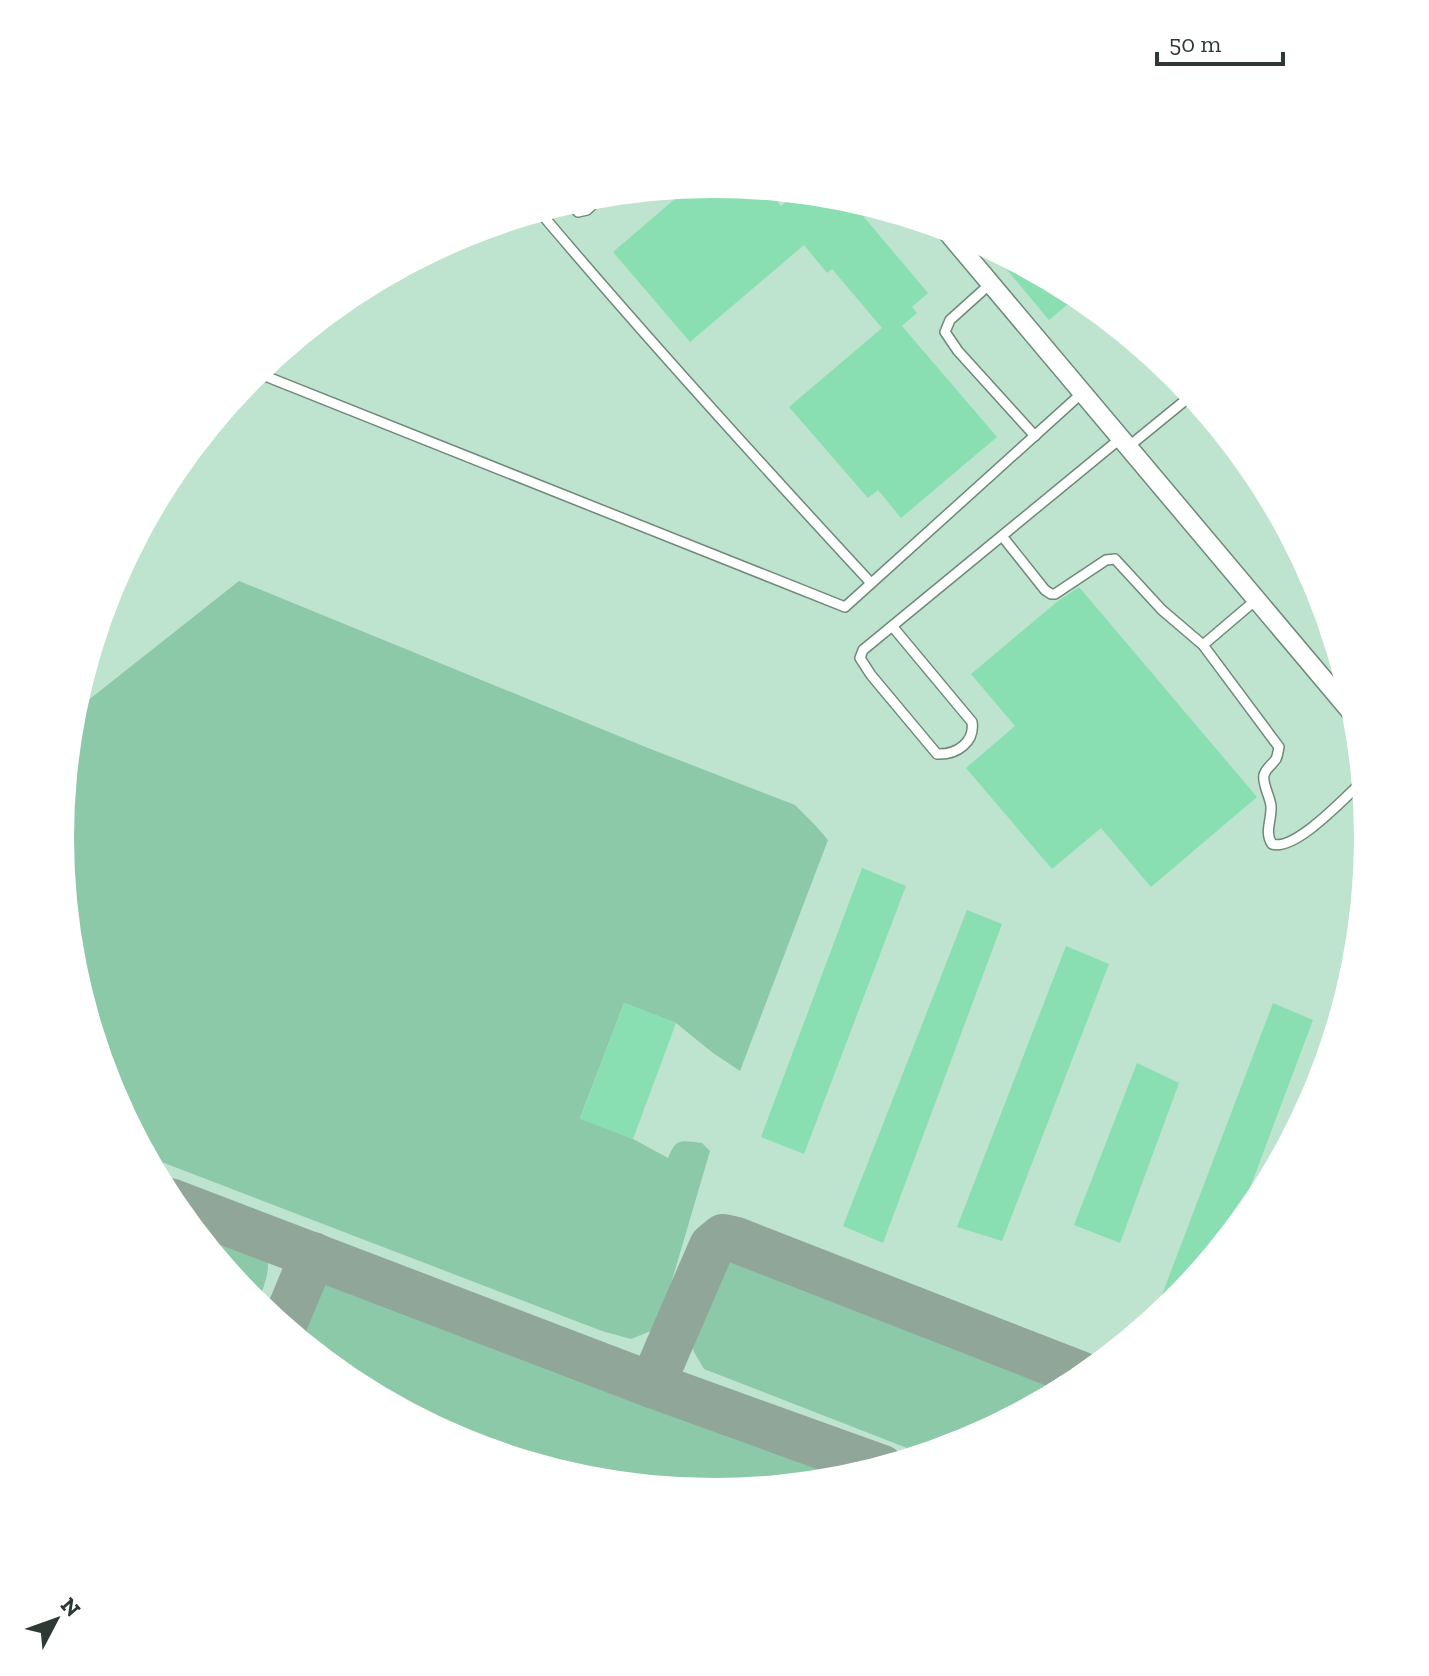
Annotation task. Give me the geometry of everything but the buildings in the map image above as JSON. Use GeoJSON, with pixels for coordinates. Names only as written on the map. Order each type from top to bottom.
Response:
{"type":"FeatureCollection","features":[{"type":"Feature","properties":{"kind":"street"},"geometry":{"type":"LineString","coordinates":[[958,245],[1339,698]]}},
{"type":"Feature","properties":{"kind":"lane"},"geometry":{"type":"LineString","coordinates":[[546,220],[717,417],[871,583]]}},
{"type":"Feature","properties":{"kind":"lane"},"geometry":{"type":"LineString","coordinates":[[990,284],[950,320],[945,332],[958,351],[1035,436]]}},
{"type":"Feature","properties":{"kind":"lane"},"geometry":{"type":"LineString","coordinates":[[269,378],[845,607],[1082,393]]}},
{"type":"Feature","properties":{"kind":"lane"},"geometry":{"type":"LineString","coordinates":[[892,626],[972,722],[974,732],[968,741],[949,755],[937,754],[871,675],[860,658],[863,650],[892,626],[1002,536],[1182,401]]}},
{"type":"Feature","properties":{"kind":"lane"},"geometry":{"type":"LineString","coordinates":[[1002,536],[1051,594],[1106,560],[1115,559],[1162,610],[1203,645],[1279,747],[1264,780],[1271,804],[1268,838],[1272,844],[1281,846],[1300,838],[1353,790]]}},
{"type":"Feature","properties":{"kind":"lane"},"geometry":{"type":"LineString","coordinates":[[1203,645],[1257,599]]}},
{"type":"Feature","properties":{"kind":"shaded area"},"geometry":{"type":"Polygon","coordinates":[[[673,199],[756,199],[798,203],[880,219],[920,231],[960,246],[1035,283],[1070,305],[1137,356],[1223,448],[1247,482],[1289,555],[1321,632],[1333,672],[1350,754],[1354,796],[1354,880],[1350,922],[1343,963],[1321,1044],[1289,1121],[1269,1158],[1223,1228],[1196,1260],[1137,1320],[1104,1346],[1035,1393],[998,1412],[960,1430],[880,1457],[798,1473],[756,1477],[673,1477],[631,1473],[549,1457],[509,1445],[469,1430],[394,1393],[359,1371],[292,1320],[206,1228],[182,1194],[140,1121],[108,1044],[96,1004],[79,922],[75,880],[75,796],[79,754],[86,713],[108,632],[140,555],[160,518],[206,448],[233,416],[292,356],[325,330],[394,283],[431,264],[469,246],[549,219],[631,203],[673,199]]]}},
{"type":"Feature","properties":{"kind":"shaded area"},"geometry":{"type":"Polygon","coordinates":[[[239,581],[795,805],[815,825],[828,840],[740,1071],[676,1023],[624,1003],[580,1118],[633,1139],[668,1158],[680,1142],[702,1143],[710,1151],[658,1328],[631,1339],[602,1331],[163,1162],[140,1121],[108,1044],[86,963],[79,922],[75,880],[75,796],[89,699],[239,581]]]}},
{"type":"Feature","properties":{"kind":"shaded area"},"geometry":{"type":"Polygon","coordinates":[[[197,1215],[257,1241],[267,1256],[262,1291],[197,1215]]]}},
{"type":"Feature","properties":{"kind":"shaded area"},"geometry":{"type":"Polygon","coordinates":[[[733,1254],[758,1258],[1063,1376],[1035,1393],[960,1430],[908,1449],[704,1369],[694,1352],[688,1331],[713,1265],[733,1254]]]}},
{"type":"Feature","properties":{"kind":"shaded area"},"geometry":{"type":"Polygon","coordinates":[[[349,1274],[847,1464],[756,1477],[673,1477],[590,1466],[509,1445],[469,1430],[394,1393],[296,1323],[310,1292],[324,1279],[349,1274]]]}},
{"type":"Feature","properties":{"kind":"taxiway"},"geometry":{"type":"LineString","coordinates":[[193,1210],[652,1385],[862,1461]]}},
{"type":"Feature","properties":{"kind":"taxiway"},"geometry":{"type":"LineString","coordinates":[[652,1385],[712,1246],[723,1237],[1071,1370]]}},
{"type":"Feature","properties":{"kind":"taxiway"},"geometry":{"type":"LineString","coordinates":[[288,1316],[313,1255]]}}]}
